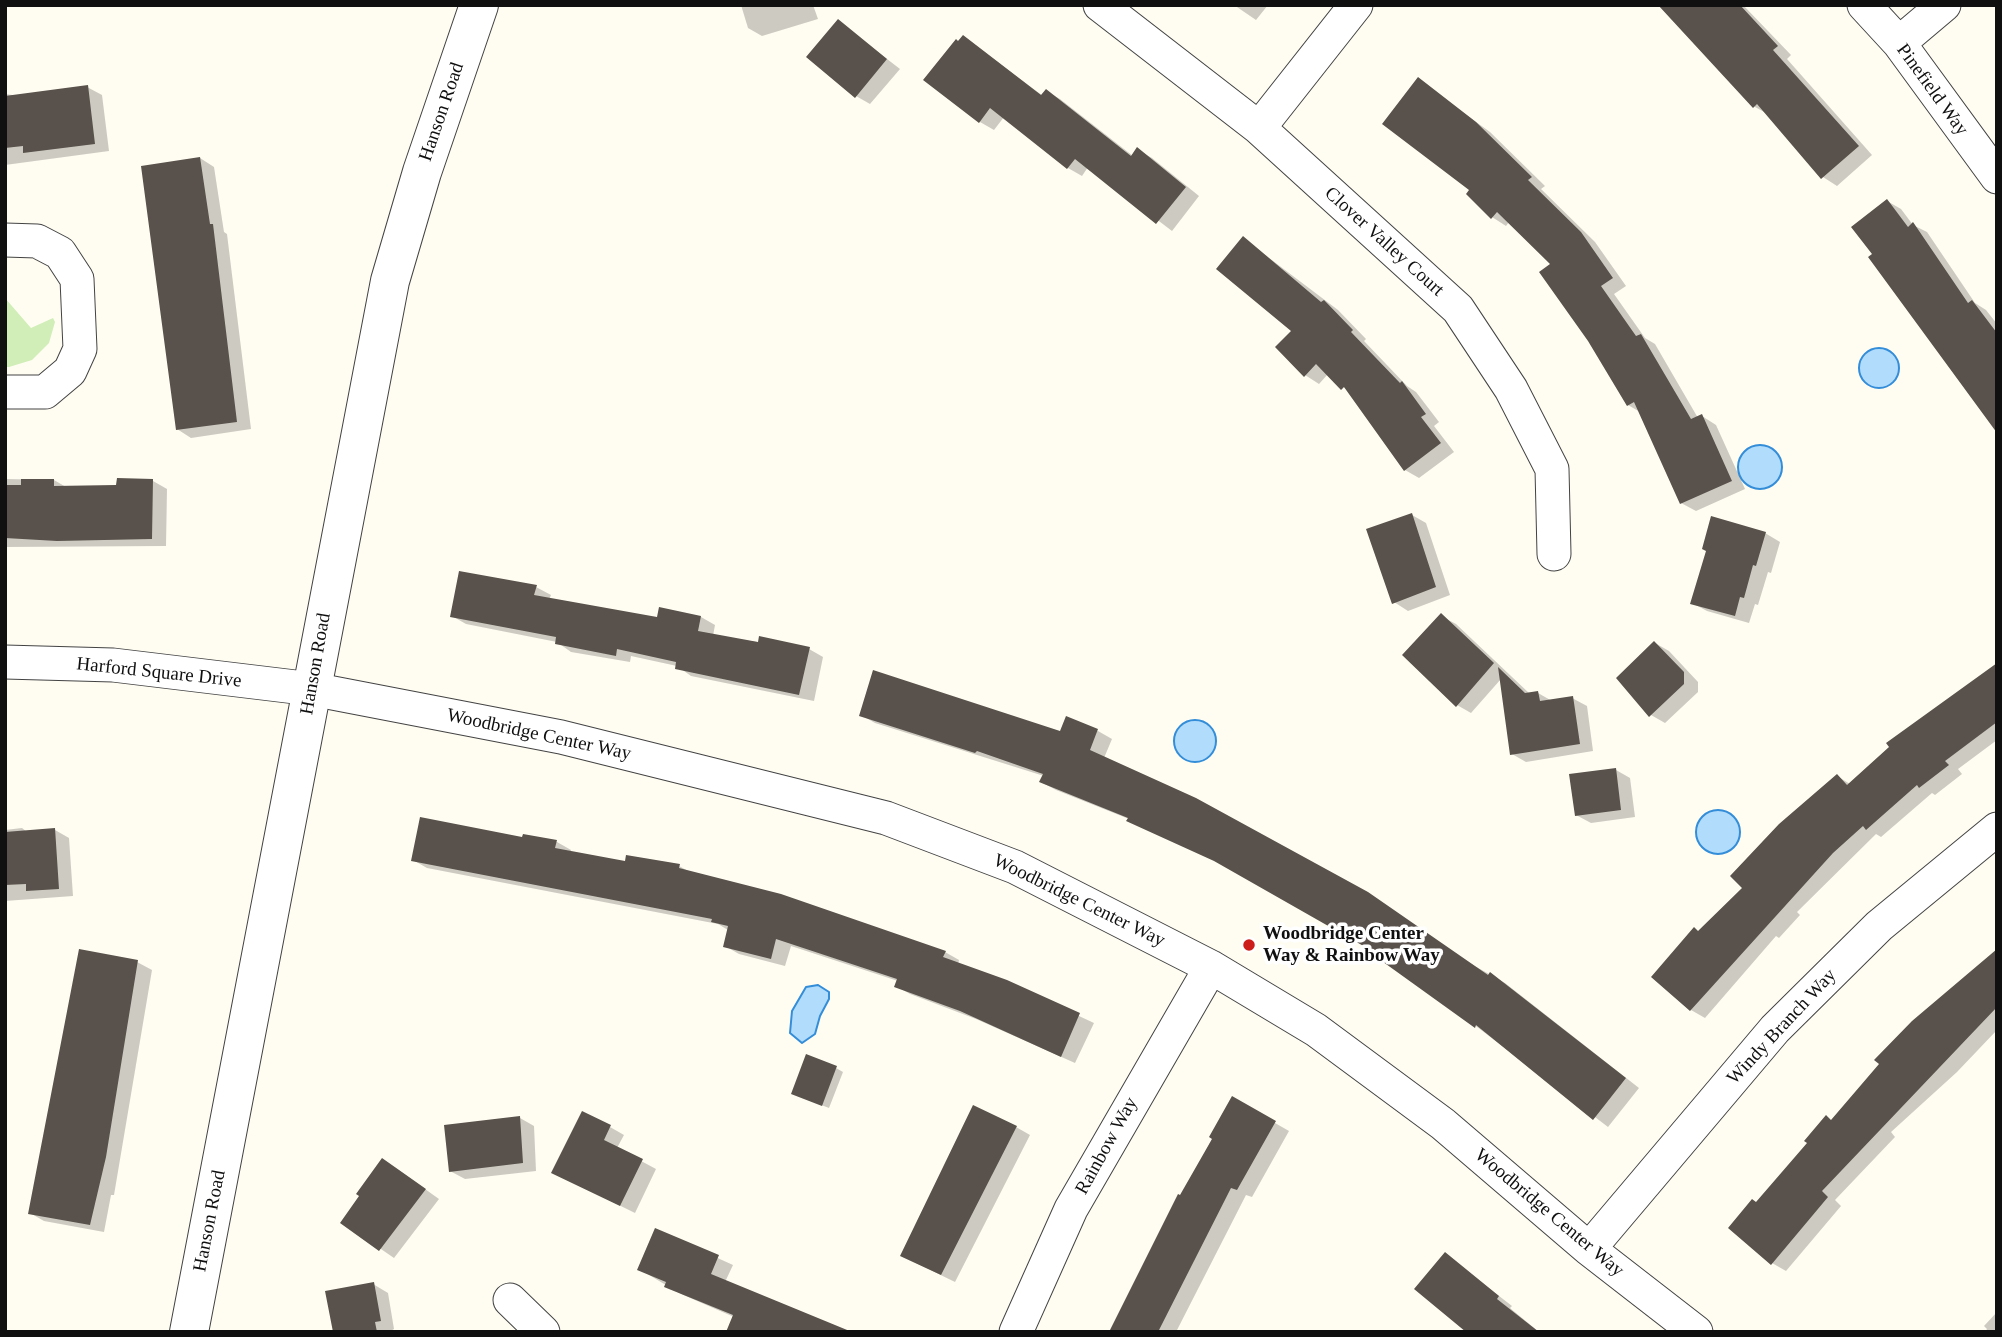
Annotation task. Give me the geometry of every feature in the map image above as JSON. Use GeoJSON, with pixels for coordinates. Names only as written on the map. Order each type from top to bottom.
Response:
{"type":"FeatureCollection","features":[{"type":"Feature","properties":{"kind":"street","name":"Hanson Road"},"geometry":{"type":"LineString","coordinates":[[188,1332],[390,281],[422,172],[479,5]]}},
{"type":"Feature","properties":{"kind":"street","name":"Clover Valley Court"},"geometry":{"type":"LineString","coordinates":[[1100,5],[1259,128],[1458,309],[1511,389],[1552,469],[1554,554]]}},
{"type":"Feature","properties":{"kind":"street"},"geometry":{"type":"LineString","coordinates":[[1259,128],[1356,5]]}},
{"type":"Feature","properties":{"kind":"street","name":"Pinefield Way"},"geometry":{"type":"LineString","coordinates":[[1864,5],[1899,43],[1997,177]]}},
{"type":"Feature","properties":{"kind":"street"},"geometry":{"type":"LineString","coordinates":[[1899,43],[1944,5]]}},
{"type":"Feature","properties":{"kind":"street"},"geometry":{"type":"LineString","coordinates":[[5,240],[37,241],[61,253],[77,279],[80,349],[69,372],[45,392],[5,393]]}},
{"type":"Feature","properties":{"kind":"street","name":"Harford Square Drive"},"geometry":{"type":"LineString","coordinates":[[5,662],[113,665],[312,689]]}},
{"type":"Feature","properties":{"kind":"street","name":"Woodbridge Center Way"},"geometry":{"type":"LineString","coordinates":[[312,689],[561,737],[886,818],[1015,867],[1211,967],[1316,1030],[1432,1116],[1590,1249],[1696,1332]]}},
{"type":"Feature","properties":{"kind":"street","name":"Windy Branch Way"},"geometry":{"type":"LineString","coordinates":[[1590,1249],[1775,1029],[1879,926],[1997,829]]}},
{"type":"Feature","properties":{"kind":"street","name":"Rainbow Way"},"geometry":{"type":"LineString","coordinates":[[1016,1332],[1071,1209],[1211,967]]}},
{"type":"Feature","properties":{"kind":"street"},"geometry":{"type":"LineString","coordinates":[[510,1300],[543,1332]]}},
{"type":"Feature","properties":{"kind":"green space"},"geometry":{"type":"Polygon","coordinates":[[[5,298],[31,328],[53,318],[55,322],[49,343],[32,360],[9,367],[5,367],[5,298]]]}},
{"type":"Feature","properties":{"kind":"water"},"geometry":{"type":"Polygon","coordinates":[[[1879,348],[1887,349],[1893,354],[1898,360],[1898,376],[1893,382],[1887,387],[1879,388],[1871,387],[1865,382],[1860,376],[1859,368],[1860,360],[1865,354],[1871,349],[1879,348]]]}},
{"type":"Feature","properties":{"kind":"water"},"geometry":{"type":"Polygon","coordinates":[[[1760,445],[1775,452],[1782,467],[1775,482],[1760,489],[1745,482],[1738,467],[1745,452],[1760,445]]]}},
{"type":"Feature","properties":{"kind":"water"},"geometry":{"type":"Polygon","coordinates":[[[1195,720],[1210,726],[1216,741],[1210,756],[1195,762],[1180,756],[1174,741],[1180,726],[1195,720]]]}},
{"type":"Feature","properties":{"kind":"water"},"geometry":{"type":"Polygon","coordinates":[[[1718,810],[1727,811],[1734,816],[1739,823],[1739,841],[1734,848],[1727,853],[1718,854],[1709,853],[1702,848],[1697,841],[1696,832],[1697,823],[1702,816],[1709,811],[1718,810]]]}},
{"type":"Feature","properties":{"kind":"water"},"geometry":{"type":"Polygon","coordinates":[[[818,985],[829,992],[829,999],[815,1034],[802,1043],[790,1033],[792,1011],[806,987],[818,985]]]}},
{"type":"Feature","properties":{"kind":"building"},"geometry":{"type":"Polygon","coordinates":[[[1658,5],[1740,5],[1778,46],[1773,50],[1859,146],[1821,179],[1757,104],[1753,108],[1658,5]]]}},
{"type":"Feature","properties":{"kind":"building"},"geometry":{"type":"Polygon","coordinates":[[[838,19],[887,59],[855,98],[806,57],[838,19]]]}},
{"type":"Feature","properties":{"kind":"building"},"geometry":{"type":"Polygon","coordinates":[[[963,35],[1041,95],[1046,89],[1131,156],[1137,147],[1186,187],[1156,224],[1075,159],[1067,169],[990,108],[979,123],[923,80],[956,39],[958,41],[963,35]]]}},
{"type":"Feature","properties":{"kind":"building"},"geometry":{"type":"Polygon","coordinates":[[[1418,77],[1476,122],[1532,177],[1528,180],[1581,232],[1613,278],[1601,286],[1636,336],[1641,334],[1691,419],[1702,414],[1732,481],[1680,504],[1634,402],[1627,406],[1588,341],[1539,272],[1550,264],[1497,212],[1491,219],[1466,194],[1469,190],[1382,124],[1418,77]]]}},
{"type":"Feature","properties":{"kind":"building"},"geometry":{"type":"Polygon","coordinates":[[[88,85],[95,144],[23,153],[23,146],[5,148],[5,96],[88,85]]]}},
{"type":"Feature","properties":{"kind":"building"},"geometry":{"type":"Polygon","coordinates":[[[200,157],[210,224],[213,224],[237,422],[176,430],[141,166],[200,157]]]}},
{"type":"Feature","properties":{"kind":"building"},"geometry":{"type":"Polygon","coordinates":[[[1887,199],[1908,227],[1913,222],[1968,303],[1972,300],[1997,333],[1997,433],[1868,257],[1872,254],[1851,227],[1887,199]]]}},
{"type":"Feature","properties":{"kind":"building"},"geometry":{"type":"Polygon","coordinates":[[[1243,236],[1321,302],[1324,300],[1400,383],[1402,381],[1426,414],[1421,417],[1441,443],[1404,471],[1344,387],[1341,390],[1316,364],[1304,377],[1275,347],[1291,331],[1216,269],[1243,236]]]}},
{"type":"Feature","properties":{"kind":"building"},"geometry":{"type":"Polygon","coordinates":[[[117,478],[153,479],[152,539],[57,541],[5,538],[5,485],[21,485],[21,479],[54,479],[54,486],[116,485],[117,478]]]}},
{"type":"Feature","properties":{"kind":"building"},"geometry":{"type":"Polygon","coordinates":[[[1412,513],[1436,587],[1392,604],[1366,529],[1412,513]]]}},
{"type":"Feature","properties":{"kind":"building"},"geometry":{"type":"Polygon","coordinates":[[[1711,516],[1766,532],[1756,566],[1753,565],[1744,598],[1740,597],[1735,616],[1690,604],[1706,551],[1702,549],[1711,516]]]}},
{"type":"Feature","properties":{"kind":"building"},"geometry":{"type":"Polygon","coordinates":[[[459,571],[537,585],[534,595],[657,617],[659,607],[701,616],[698,631],[758,642],[759,636],[810,647],[799,695],[675,669],[676,662],[617,649],[616,656],[555,644],[556,637],[450,617],[459,571]]]}},
{"type":"Feature","properties":{"kind":"building"},"geometry":{"type":"Polygon","coordinates":[[[1441,613],[1494,663],[1456,707],[1402,655],[1441,613]]]}},
{"type":"Feature","properties":{"kind":"building"},"geometry":{"type":"Polygon","coordinates":[[[1654,641],[1684,672],[1684,684],[1649,717],[1616,678],[1654,641]]]}},
{"type":"Feature","properties":{"kind":"building"},"geometry":{"type":"Polygon","coordinates":[[[1997,663],[1997,722],[1945,761],[1949,765],[1919,788],[1917,785],[1866,830],[1863,826],[1833,853],[1690,1011],[1651,977],[1694,927],[1698,931],[1742,888],[1730,876],[1779,824],[1837,774],[1847,785],[1889,747],[1886,743],[1997,663]]]}},
{"type":"Feature","properties":{"kind":"building"},"geometry":{"type":"Polygon","coordinates":[[[1498,667],[1525,693],[1538,691],[1540,701],[1573,696],[1580,744],[1510,755],[1498,667]]]}},
{"type":"Feature","properties":{"kind":"building"},"geometry":{"type":"Polygon","coordinates":[[[873,670],[1060,731],[1066,716],[1098,729],[1090,750],[1196,798],[1368,892],[1488,975],[1490,972],[1626,1078],[1593,1120],[1476,1025],[1475,1028],[1379,959],[1381,956],[1214,861],[1126,821],[1128,818],[1039,782],[1043,774],[859,716],[873,670]]]}},
{"type":"Feature","properties":{"kind":"building"},"geometry":{"type":"Polygon","coordinates":[[[1616,768],[1621,810],[1575,816],[1569,774],[1616,768]]]}},
{"type":"Feature","properties":{"kind":"building"},"geometry":{"type":"Polygon","coordinates":[[[420,817],[522,837],[523,834],[557,840],[555,848],[625,861],[626,855],[680,864],[679,868],[781,894],[946,951],[943,957],[1007,980],[1080,1013],[1061,1057],[960,1011],[894,987],[897,979],[776,939],[771,959],[723,947],[728,926],[711,922],[712,919],[411,861],[420,817]]]}},
{"type":"Feature","properties":{"kind":"building"},"geometry":{"type":"Polygon","coordinates":[[[55,828],[59,889],[26,891],[26,884],[5,885],[5,832],[55,828]]]}},
{"type":"Feature","properties":{"kind":"building"},"geometry":{"type":"Polygon","coordinates":[[[79,949],[138,960],[106,1157],[90,1225],[28,1214],[79,949]]]}},
{"type":"Feature","properties":{"kind":"building"},"geometry":{"type":"Polygon","coordinates":[[[1997,949],[1997,1007],[1822,1191],[1828,1197],[1771,1265],[1728,1228],[1752,1199],[1756,1202],[1807,1143],[1804,1141],[1826,1115],[1831,1120],[1879,1064],[1874,1060],[1912,1021],[1997,949]]]}},
{"type":"Feature","properties":{"kind":"building"},"geometry":{"type":"Polygon","coordinates":[[[806,1054],[837,1066],[822,1106],[791,1094],[806,1054]]]}},
{"type":"Feature","properties":{"kind":"building"},"geometry":{"type":"Polygon","coordinates":[[[1232,1096],[1276,1121],[1237,1190],[1231,1188],[1158,1332],[1109,1332],[1178,1194],[1180,1195],[1212,1139],[1209,1137],[1232,1096]]]}},
{"type":"Feature","properties":{"kind":"building"},"geometry":{"type":"Polygon","coordinates":[[[973,1105],[1017,1126],[941,1275],[900,1256],[973,1105]]]}},
{"type":"Feature","properties":{"kind":"building"},"geometry":{"type":"Polygon","coordinates":[[[582,1111],[611,1125],[604,1140],[643,1159],[620,1206],[551,1173],[582,1111]]]}},
{"type":"Feature","properties":{"kind":"building"},"geometry":{"type":"Polygon","coordinates":[[[520,1116],[523,1163],[449,1172],[444,1125],[520,1116]]]}},
{"type":"Feature","properties":{"kind":"building"},"geometry":{"type":"Polygon","coordinates":[[[382,1158],[426,1189],[379,1251],[340,1223],[359,1196],[356,1194],[382,1158]]]}},
{"type":"Feature","properties":{"kind":"building"},"geometry":{"type":"Polygon","coordinates":[[[655,1228],[719,1255],[711,1274],[852,1332],[726,1332],[733,1315],[664,1287],[666,1282],[637,1270],[655,1228]]]}},
{"type":"Feature","properties":{"kind":"building"},"geometry":{"type":"Polygon","coordinates":[[[1445,1252],[1539,1332],[1466,1332],[1414,1289],[1445,1252]]]}},
{"type":"Feature","properties":{"kind":"building"},"geometry":{"type":"Polygon","coordinates":[[[374,1282],[381,1321],[375,1322],[377,1332],[333,1332],[325,1291],[374,1282]]]}},
{"type":"Feature","properties":{"kind":"place","name":"Woodbridge Center Way & Rainbow Way"},"geometry":{"type":"Point","coordinates":[1249,945]}}]}
